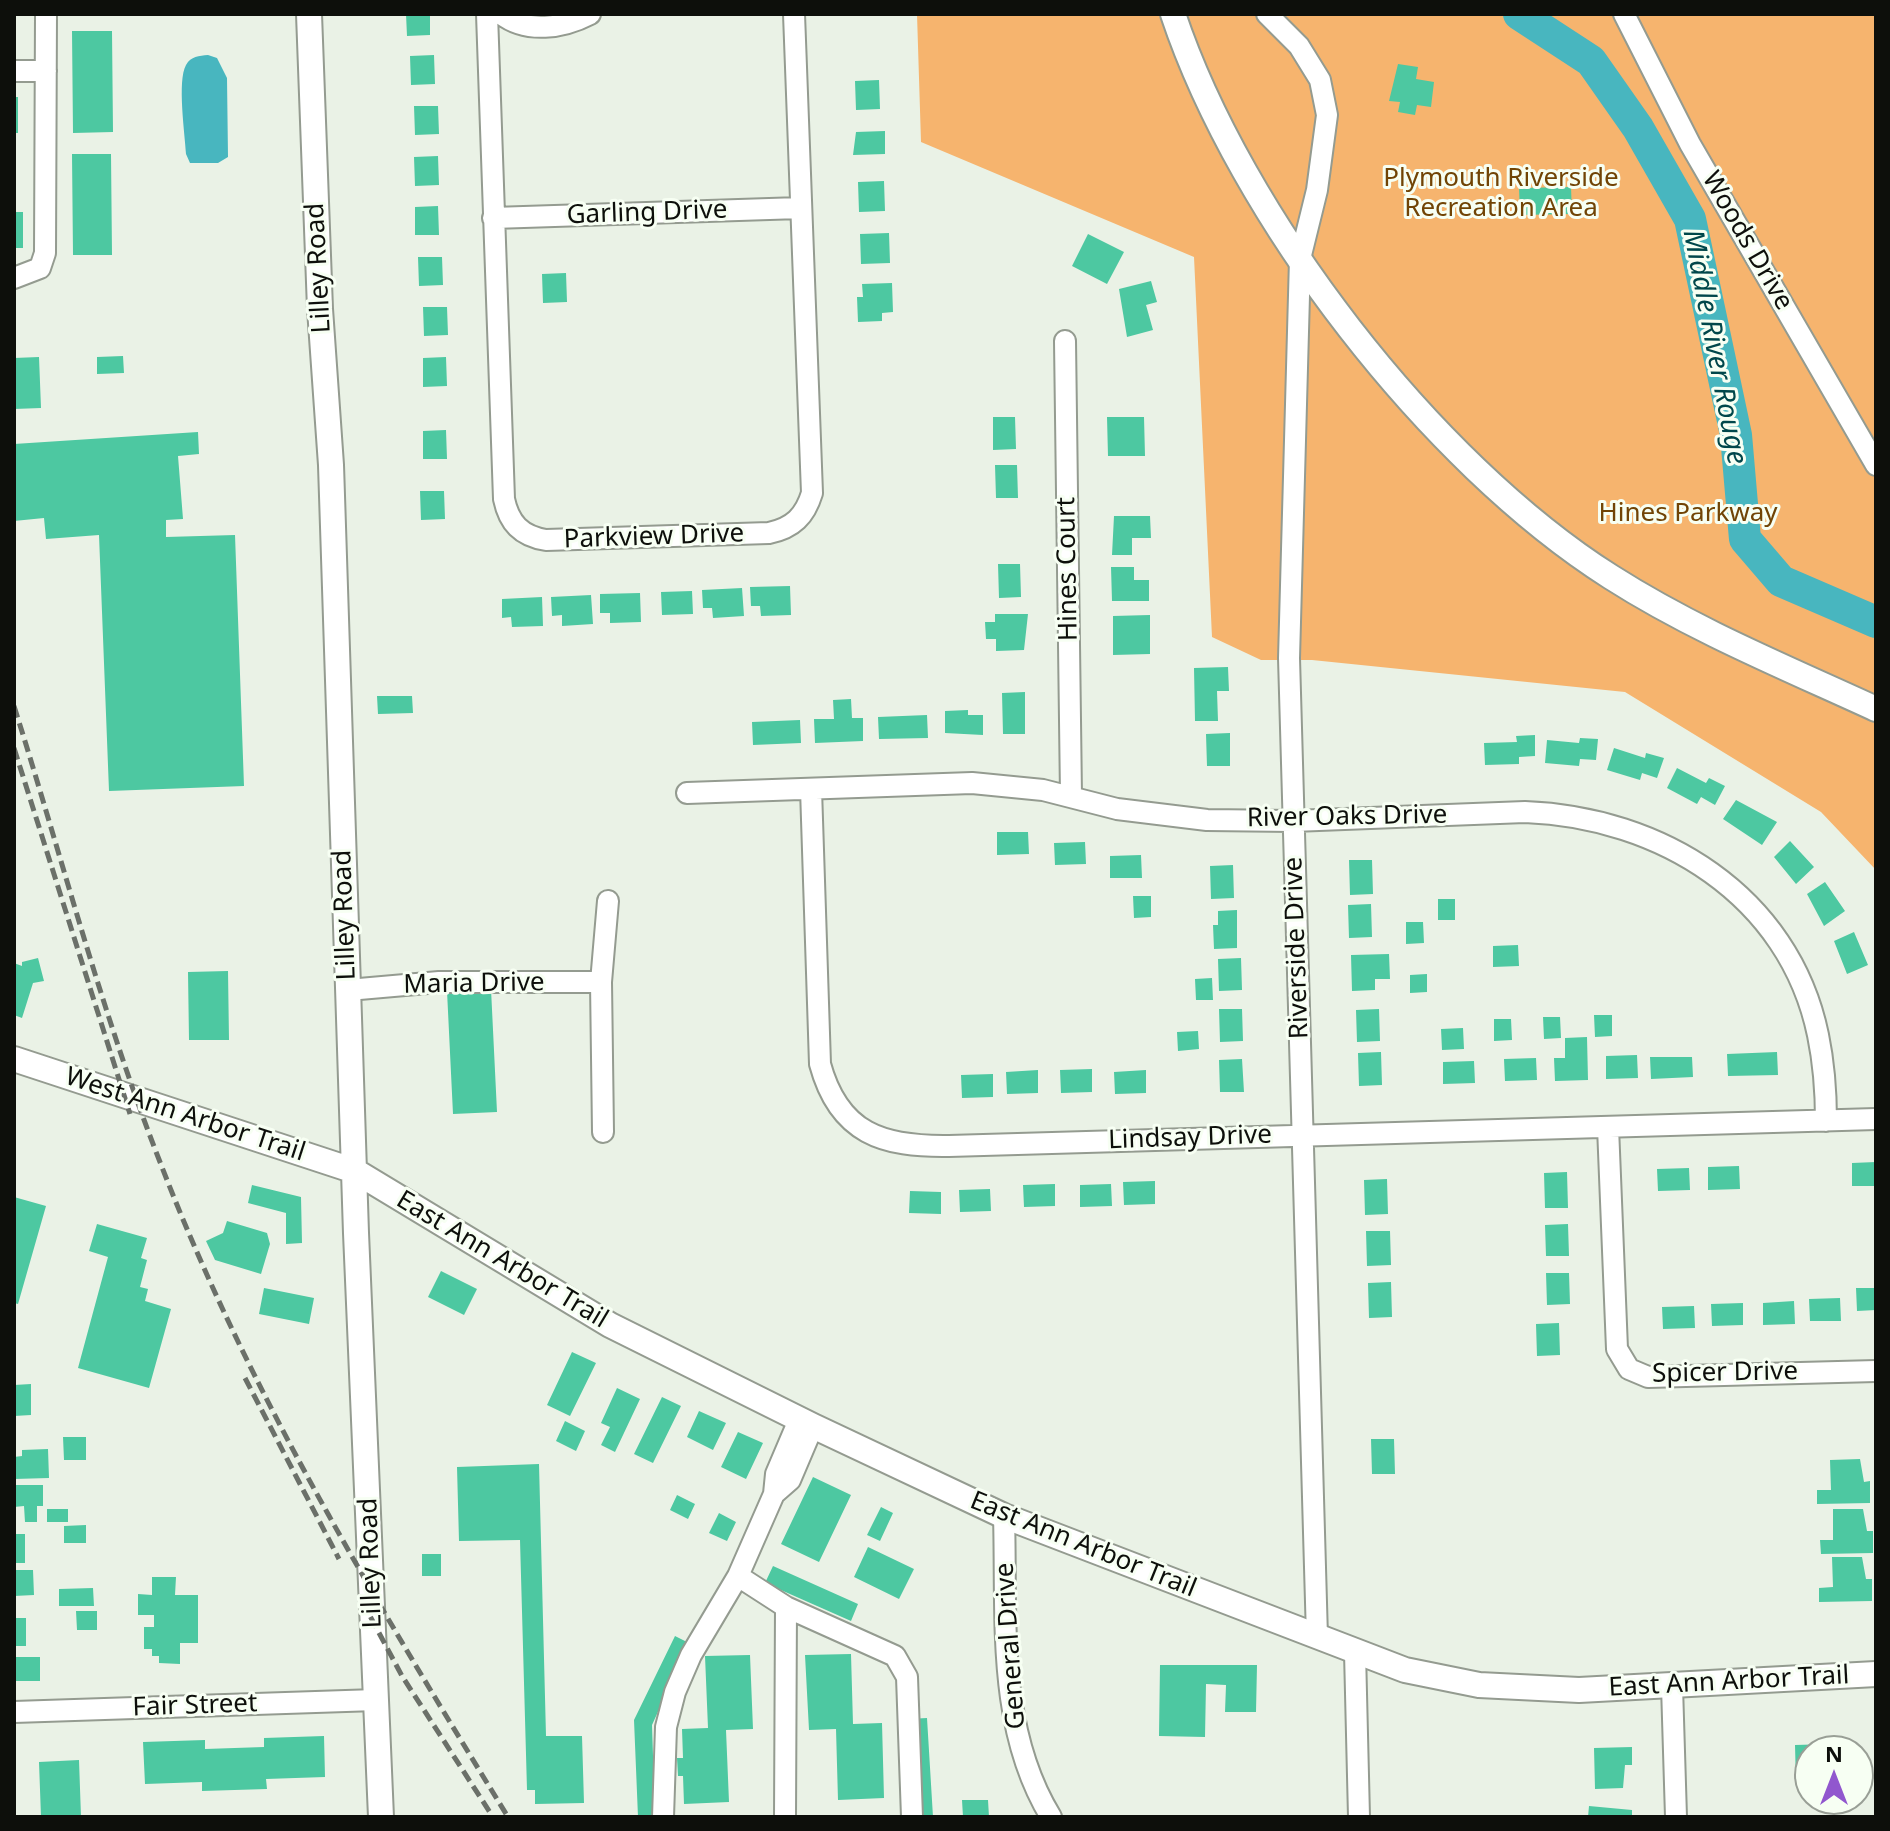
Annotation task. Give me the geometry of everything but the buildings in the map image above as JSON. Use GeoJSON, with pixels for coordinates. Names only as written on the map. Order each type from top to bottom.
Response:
{"type":"FeatureCollection","features":[{"type":"Feature","properties":{"kind":"street"},"geometry":{"type":"LineString","coordinates":[[14,278],[22,278],[40,268],[45,253],[46,14]]}},
{"type":"Feature","properties":{"kind":"street","name":"Lilley Road"},"geometry":{"type":"LineString","coordinates":[[309,14],[320,309],[331,465],[348,990],[381,1817]]}},
{"type":"Feature","properties":{"kind":"street","name":"Parkview Drive"},"geometry":{"type":"LineString","coordinates":[[487,14],[504,499],[506,512],[519,530],[546,540],[769,533],[784,530],[799,519],[812,493],[794,14]]}},
{"type":"Feature","properties":{"kind":"street"},"geometry":{"type":"LineString","coordinates":[[501,14],[523,25],[546,26],[567,25],[590,14]]}},
{"type":"Feature","properties":{"kind":"street"},"geometry":{"type":"LineString","coordinates":[[1173,14],[1208,97],[1251,181],[1300,259],[1384,370],[1431,424],[1494,487],[1555,538],[1611,577],[1670,611],[1876,709]]}},
{"type":"Feature","properties":{"kind":"street","name":"Riverside Drive"},"geometry":{"type":"LineString","coordinates":[[1267,14],[1299,46],[1320,80],[1327,115],[1317,190],[1300,259],[1289,658],[1317,1637]]}},
{"type":"Feature","properties":{"kind":"street","name":"Woods Drive"},"geometry":{"type":"LineString","coordinates":[[1624,14],[1690,144],[1876,465]]}},
{"type":"Feature","properties":{"kind":"street"},"geometry":{"type":"LineString","coordinates":[[14,71],[46,71]]}},
{"type":"Feature","properties":{"kind":"street","name":"Garling Drive"},"geometry":{"type":"LineString","coordinates":[[493,218],[800,208]]}},
{"type":"Feature","properties":{"kind":"street","name":"Hines Court"},"geometry":{"type":"LineString","coordinates":[[1065,341],[1071,796]]}},
{"type":"Feature","properties":{"kind":"street","name":"River Oaks Drive"},"geometry":{"type":"LineString","coordinates":[[687,793],[972,783],[1007,785],[1071,796],[1168,817],[1293,821],[1558,813],[1623,826],[1681,852],[1715,875],[1745,902],[1791,963],[1818,1034],[1825,1076],[1826,1121]]}},
{"type":"Feature","properties":{"kind":"street","name":"Lindsay Drive"},"geometry":{"type":"LineString","coordinates":[[811,789],[820,1064],[832,1098],[858,1127],[890,1143],[908,1147],[1876,1119]]}},
{"type":"Feature","properties":{"kind":"street"},"geometry":{"type":"LineString","coordinates":[[603,1132],[601,982],[608,901]]}},
{"type":"Feature","properties":{"kind":"street","name":"Maria Drive"},"geometry":{"type":"LineString","coordinates":[[348,990],[439,982],[601,982]]}},
{"type":"Feature","properties":{"kind":"street","name":"West Ann Arbor Trail"},"geometry":{"type":"LineString","coordinates":[[14,1059],[355,1171]]}},
{"type":"Feature","properties":{"kind":"street","name":"Spicer Drive"},"geometry":{"type":"LineString","coordinates":[[1608,1127],[1617,1349],[1629,1369],[1648,1377],[1876,1371]]}},
{"type":"Feature","properties":{"kind":"street","name":"East Ann Arbor Trail"},"geometry":{"type":"LineString","coordinates":[[355,1171],[610,1325],[806,1423],[1004,1516],[1355,1652],[1424,1675],[1479,1685],[1579,1690],[1876,1674]]}},
{"type":"Feature","properties":{"kind":"street"},"geometry":{"type":"LineString","coordinates":[[663,1817],[666,1727],[675,1692],[691,1655],[738,1576],[774,1494],[790,1480],[806,1423]]}},
{"type":"Feature","properties":{"kind":"street","name":"General Drive"},"geometry":{"type":"LineString","coordinates":[[1004,1516],[1012,1717],[1021,1756],[1051,1817]]}},
{"type":"Feature","properties":{"kind":"street"},"geometry":{"type":"LineString","coordinates":[[738,1576],[786,1607],[895,1656],[907,1677],[912,1817]]}},
{"type":"Feature","properties":{"kind":"street"},"geometry":{"type":"LineString","coordinates":[[785,1817],[786,1607]]}},
{"type":"Feature","properties":{"kind":"street"},"geometry":{"type":"LineString","coordinates":[[1355,1652],[1359,1817]]}},
{"type":"Feature","properties":{"kind":"street"},"geometry":{"type":"LineString","coordinates":[[1672,1686],[1676,1817]]}},
{"type":"Feature","properties":{"kind":"street","name":"Fair Street"},"geometry":{"type":"LineString","coordinates":[[14,1712],[376,1700]]}},
{"type":"Feature","properties":{"kind":"green space","name":"Hines Parkway"},"geometry":{"type":"Polygon","coordinates":[[[917,14],[1876,14],[1876,870],[1821,812],[1625,692],[1312,660],[1261,660],[1212,637],[1194,257],[921,142],[917,14]]]}},
{"type":"Feature","properties":{"kind":"water"},"geometry":{"type":"Polygon","coordinates":[[[208,55],[217,58],[227,78],[228,157],[218,163],[190,163],[186,154],[183,121],[183,73],[190,60],[208,55]]]}},
{"type":"Feature","properties":{"kind":"waterway","name":"Middle River Rouge"},"geometry":{"type":"LineString","coordinates":[[1519,14],[1591,61],[1638,128],[1690,219],[1736,435],[1745,539],[1781,581],[1876,622]]}},
{"type":"Feature","properties":{"kind":"railway"},"geometry":{"type":"LineString","coordinates":[[14,706],[119,1050],[195,1248],[275,1416],[319,1498],[508,1817]]}},
{"type":"Feature","properties":{"kind":"railway"},"geometry":{"type":"LineString","coordinates":[[14,748],[130,1114]]}},
{"type":"Feature","properties":{"kind":"railway"},"geometry":{"type":"LineString","coordinates":[[245,1378],[339,1559]]}},
{"type":"Feature","properties":{"kind":"railway"},"geometry":{"type":"LineString","coordinates":[[362,1601],[402,1676],[493,1817]]}},
{"type":"Feature","properties":{"kind":"park label","name":"Plymouth Riverside Recreation Area"},"geometry":{"type":"Point","coordinates":[1501,194]}}]}
